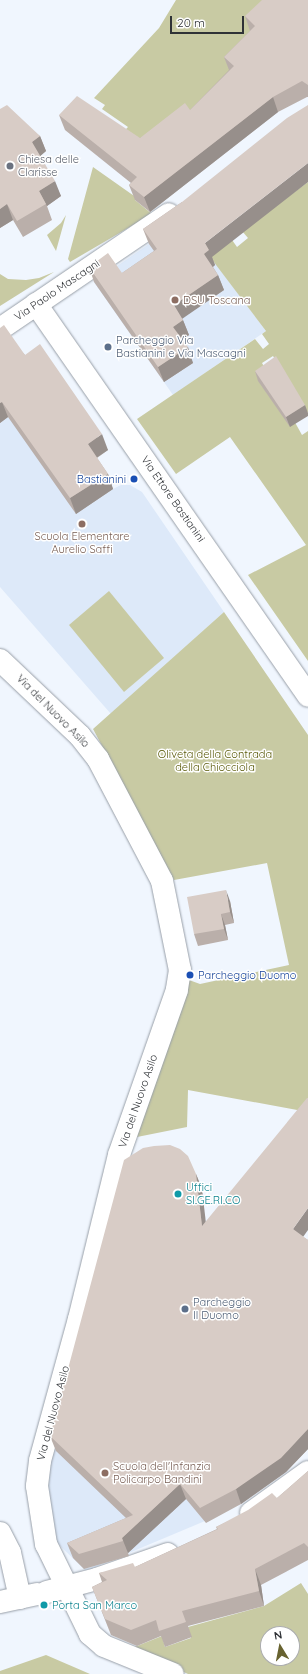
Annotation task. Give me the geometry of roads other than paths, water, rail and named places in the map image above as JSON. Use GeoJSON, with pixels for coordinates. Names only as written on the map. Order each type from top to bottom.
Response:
{"type":"FeatureCollection","features":[{"type":"Feature","properties":{"kind":"street","name":"Via Paolo Mascagni"},"geometry":{"type":"LineString","coordinates":[[0,329],[41,311],[186,202]]}},
{"type":"Feature","properties":{"kind":"street","name":"Via Ettore Bastianini"},"geometry":{"type":"LineString","coordinates":[[41,311],[308,696]]}},
{"type":"Feature","properties":{"kind":"street","name":"Via del Nuovo Asilo"},"geometry":{"type":"LineString","coordinates":[[0,660],[80,736],[101,765],[162,882],[180,970],[177,990],[119,1155],[79,1319],[38,1470],[37,1494],[44,1538],[51,1556],[69,1586],[86,1629],[95,1640],[173,1674]]}},
{"type":"Feature","properties":{"kind":"street"},"geometry":{"type":"LineString","coordinates":[[231,1525],[279,1495],[308,1472]]}},
{"type":"Feature","properties":{"kind":"street"},"geometry":{"type":"LineString","coordinates":[[0,1533],[10,1553],[26,1596],[69,1586],[129,1569],[190,1545]]}},
{"type":"Feature","properties":{"kind":"place","name":"Chiesa delle Clarisse"},"geometry":{"type":"Point","coordinates":[10,166]}},
{"type":"Feature","properties":{"kind":"place","name":"DSU Toscana"},"geometry":{"type":"Point","coordinates":[175,300]}},
{"type":"Feature","properties":{"kind":"place","name":"Parcheggio Via Bastianini e Via Mascagni"},"geometry":{"type":"Point","coordinates":[108,347]}},
{"type":"Feature","properties":{"kind":"place","name":"Bastianini"},"geometry":{"type":"Point","coordinates":[134,479]}},
{"type":"Feature","properties":{"kind":"place","name":"Scuola Elementare Aurelio Saffi"},"geometry":{"type":"Point","coordinates":[82,524]}},
{"type":"Feature","properties":{"kind":"place","name":"Parcheggio Duomo"},"geometry":{"type":"Point","coordinates":[190,975]}},
{"type":"Feature","properties":{"kind":"place","name":"Uffici SI.GE.RI.CO"},"geometry":{"type":"Point","coordinates":[178,1194]}},
{"type":"Feature","properties":{"kind":"place","name":"Parcheggio Il Duomo"},"geometry":{"type":"Point","coordinates":[185,1309]}},
{"type":"Feature","properties":{"kind":"place","name":"Scuola dell'Infanzia Policarpo Bandini"},"geometry":{"type":"Point","coordinates":[105,1473]}},
{"type":"Feature","properties":{"kind":"place","name":"Porta San Marco"},"geometry":{"type":"Point","coordinates":[44,1605]}},
{"type":"Feature","properties":{"kind":"park label","name":"Oliveta della Contrada della Chiocciola"},"geometry":{"type":"Point","coordinates":[215,761]}}]}
